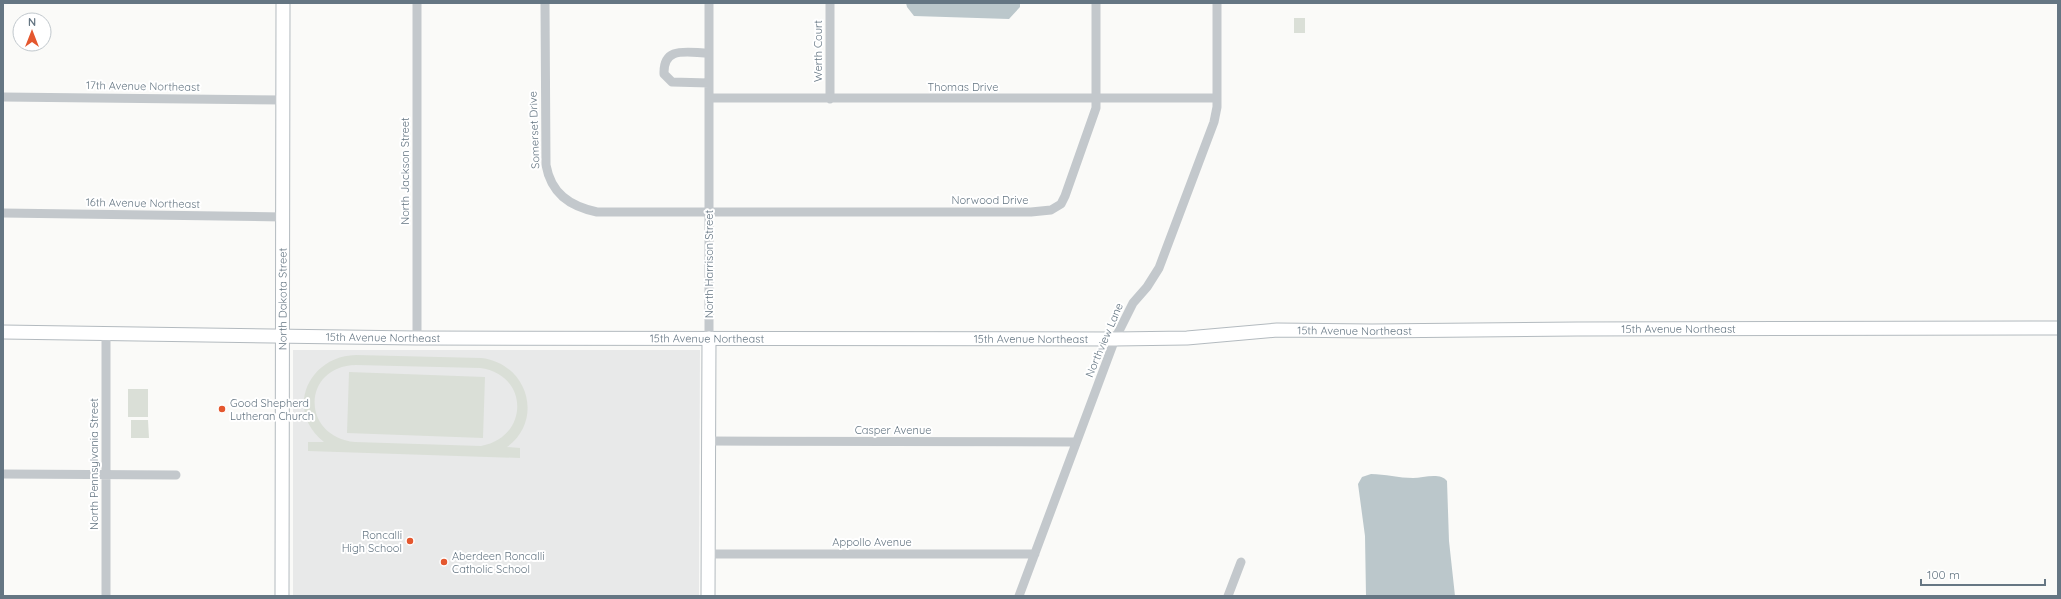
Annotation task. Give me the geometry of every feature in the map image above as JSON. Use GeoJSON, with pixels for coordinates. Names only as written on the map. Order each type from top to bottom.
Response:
{"type":"FeatureCollection","features":[{"type":"Feature","properties":{"kind":"street","name":"North Dakota Street"},"geometry":{"type":"LineString","coordinates":[[282,596],[283,3]]}},
{"type":"Feature","properties":{"kind":"street","name":"North Jackson Street"},"geometry":{"type":"LineString","coordinates":[[417,3],[417,338]]}},
{"type":"Feature","properties":{"kind":"street","name":"Somerset Drive"},"geometry":{"type":"LineString","coordinates":[[545,3],[546,165],[548,174],[555,189],[567,201],[581,209],[596,212],[709,212]]}},
{"type":"Feature","properties":{"kind":"street","name":"North Harrison Street"},"geometry":{"type":"LineString","coordinates":[[708,596],[709,3]]}},
{"type":"Feature","properties":{"kind":"street","name":"Werth Court"},"geometry":{"type":"LineString","coordinates":[[830,3],[830,99]]}},
{"type":"Feature","properties":{"kind":"street","name":"Norwood Drive"},"geometry":{"type":"LineString","coordinates":[[709,212],[1031,212],[1051,210],[1061,204],[1065,196],[1095,116],[1097,98],[1096,3]]}},
{"type":"Feature","properties":{"kind":"street","name":"Northview Lane"},"geometry":{"type":"LineString","coordinates":[[1019,596],[1115,339],[1133,303],[1147,287],[1158,268],[1214,122],[1217,98],[1217,3]]}},
{"type":"Feature","properties":{"kind":"street"},"geometry":{"type":"LineString","coordinates":[[709,53],[677,53],[668,56],[664,64],[664,74],[672,82],[709,83]]}},
{"type":"Feature","properties":{"kind":"street","name":"17th Avenue Northeast"},"geometry":{"type":"LineString","coordinates":[[3,97],[283,100]]}},
{"type":"Feature","properties":{"kind":"street","name":"Thomas Drive"},"geometry":{"type":"LineString","coordinates":[[709,98],[1217,98]]}},
{"type":"Feature","properties":{"kind":"street","name":"16th Avenue Northeast"},"geometry":{"type":"LineString","coordinates":[[3,213],[283,217]]}},
{"type":"Feature","properties":{"kind":"street","name":"15th Avenue Northeast"},"geometry":{"type":"LineString","coordinates":[[3,332],[417,338],[1115,339],[1187,338],[1277,330],[1372,331],[2058,328]]}},
{"type":"Feature","properties":{"kind":"street","name":"North Pennsylvania Street"},"geometry":{"type":"LineString","coordinates":[[106,333],[106,596]]}},
{"type":"Feature","properties":{"kind":"street","name":"Casper Avenue"},"geometry":{"type":"LineString","coordinates":[[709,441],[1076,442]]}},
{"type":"Feature","properties":{"kind":"street"},"geometry":{"type":"LineString","coordinates":[[3,474],[176,475]]}},
{"type":"Feature","properties":{"kind":"street","name":"Appollo Avenue"},"geometry":{"type":"LineString","coordinates":[[708,554],[1035,554]]}},
{"type":"Feature","properties":{"kind":"street"},"geometry":{"type":"LineString","coordinates":[[1228,596],[1241,562]]}},
{"type":"Feature","properties":{"kind":"shaded area"},"geometry":{"type":"Polygon","coordinates":[[[906,3],[1020,3],[1020,7],[1009,19],[914,16],[907,7],[906,3]]]}},
{"type":"Feature","properties":{"kind":"shaded area"},"geometry":{"type":"Polygon","coordinates":[[[1294,18],[1305,18],[1305,33],[1294,33],[1294,18]]]}},
{"type":"Feature","properties":{"kind":"shaded area"},"geometry":{"type":"Polygon","coordinates":[[[293,350],[700,350],[699,596],[293,596],[293,350]]]}},
{"type":"Feature","properties":{"kind":"shaded area"},"geometry":{"type":"Polygon","coordinates":[[[356,355],[481,358],[497,362],[510,370],[519,381],[526,394],[528,408],[525,422],[519,435],[507,447],[520,448],[520,458],[308,451],[308,442],[324,442],[312,429],[305,415],[304,401],[307,387],[314,375],[325,365],[339,358],[356,355]],[[356,365],[338,368],[325,377],[317,388],[315,402],[317,415],[324,428],[337,437],[355,442],[481,446],[497,440],[508,431],[515,419],[517,406],[515,393],[508,381],[496,373],[480,368],[356,365]]]}},
{"type":"Feature","properties":{"kind":"shaded area"},"geometry":{"type":"Polygon","coordinates":[[[349,372],[485,377],[483,438],[347,433],[349,372]]]}},
{"type":"Feature","properties":{"kind":"shaded area"},"geometry":{"type":"Polygon","coordinates":[[[128,389],[148,389],[148,417],[128,417],[128,389]]]}},
{"type":"Feature","properties":{"kind":"shaded area"},"geometry":{"type":"Polygon","coordinates":[[[131,420],[148,420],[149,438],[131,438],[131,420]]]}},
{"type":"Feature","properties":{"kind":"shaded area"},"geometry":{"type":"Polygon","coordinates":[[[1371,474],[1413,478],[1436,476],[1444,478],[1447,481],[1449,541],[1455,596],[1366,596],[1365,536],[1358,484],[1362,477],[1371,474]]]}},
{"type":"Feature","properties":{"kind":"place","name":"Good Shepherd Lutheran Church"},"geometry":{"type":"Point","coordinates":[222,409]}},
{"type":"Feature","properties":{"kind":"place","name":"Roncalli High School"},"geometry":{"type":"Point","coordinates":[410,541]}},
{"type":"Feature","properties":{"kind":"place","name":"Aberdeen Roncalli Catholic School"},"geometry":{"type":"Point","coordinates":[444,562]}}]}
